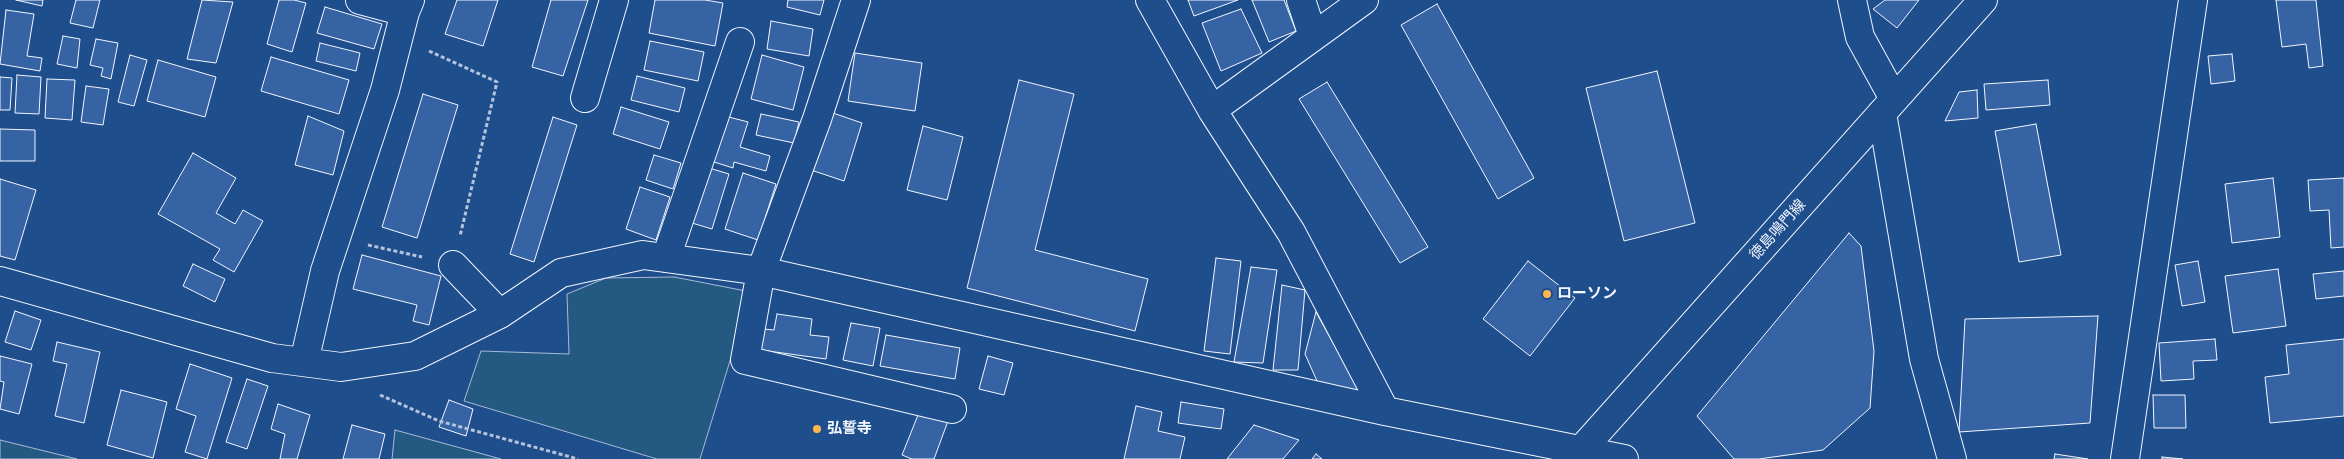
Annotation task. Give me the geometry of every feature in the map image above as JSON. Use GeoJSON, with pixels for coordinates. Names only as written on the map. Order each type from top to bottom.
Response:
{"type":"FeatureCollection","features":[{"type":"Feature","properties":{"kind":"street"},"geometry":{"type":"LineString","coordinates":[[304,362],[326,271],[385,90],[405,17],[360,0]]}},
{"type":"Feature","properties":{"kind":"street"},"geometry":{"type":"LineString","coordinates":[[585,98],[614,0]]}},
{"type":"Feature","properties":{"kind":"street"},"geometry":{"type":"LineString","coordinates":[[856,0],[816,119],[761,271],[745,360],[952,409]]}},
{"type":"Feature","properties":{"kind":"street"},"geometry":{"type":"LineString","coordinates":[[1150,0],[1212,110],[1292,232],[1385,411]]}},
{"type":"Feature","properties":{"kind":"street"},"geometry":{"type":"LineString","coordinates":[[1301,0],[1313,36]]}},
{"type":"Feature","properties":{"kind":"street"},"geometry":{"type":"LineString","coordinates":[[1212,110],[1364,0]]}},
{"type":"Feature","properties":{"kind":"street"},"geometry":{"type":"LineString","coordinates":[[1852,0],[1860,37],[1888,106],[1924,359],[1952,459]]}},
{"type":"Feature","properties":{"kind":"street","name":"徳島鳴門線"},"geometry":{"type":"LineString","coordinates":[[1577,454],[1983,0]]}},
{"type":"Feature","properties":{"kind":"street"},"geometry":{"type":"LineString","coordinates":[[2125,459],[2193,0]]}},
{"type":"Feature","properties":{"kind":"street"},"geometry":{"type":"LineString","coordinates":[[666,258],[740,42]]}},
{"type":"Feature","properties":{"kind":"street"},"geometry":{"type":"LineString","coordinates":[[0,281],[272,358],[341,367],[415,356],[500,314],[561,273],[643,255],[761,271],[1577,454],[1624,459]]}},
{"type":"Feature","properties":{"kind":"street"},"geometry":{"type":"LineString","coordinates":[[454,265],[500,314]]}},
{"type":"Feature","properties":{"kind":"path"},"geometry":{"type":"LineString","coordinates":[[336,238],[454,265],[497,82],[405,17]]}},
{"type":"Feature","properties":{"kind":"path"},"geometry":{"type":"LineString","coordinates":[[376,393],[439,421],[578,459]]}},
{"type":"Feature","properties":{"kind":"shaded area"},"geometry":{"type":"Polygon","coordinates":[[[674,277],[751,292],[700,459],[657,459],[464,401],[481,351],[569,354],[567,294],[606,278],[674,277]]]}},
{"type":"Feature","properties":{"kind":"shaded area"},"geometry":{"type":"Polygon","coordinates":[[[395,430],[501,459],[392,459],[395,430]]]}},
{"type":"Feature","properties":{"kind":"shaded area"},"geometry":{"type":"Polygon","coordinates":[[[0,440],[77,459],[0,459],[0,440]]]}},
{"type":"Feature","properties":{"kind":"building"},"geometry":{"type":"Polygon","coordinates":[[[16,0],[43,0],[42,6],[16,0]]]}},
{"type":"Feature","properties":{"kind":"building"},"geometry":{"type":"Polygon","coordinates":[[[76,0],[100,0],[93,28],[70,23],[76,0]]]}},
{"type":"Feature","properties":{"kind":"building"},"geometry":{"type":"Polygon","coordinates":[[[202,0],[233,2],[216,63],[187,59],[202,0]]]}},
{"type":"Feature","properties":{"kind":"building"},"geometry":{"type":"Polygon","coordinates":[[[279,0],[294,0],[306,3],[292,52],[267,44],[279,0]]]}},
{"type":"Feature","properties":{"kind":"building"},"geometry":{"type":"Polygon","coordinates":[[[457,0],[498,0],[483,46],[445,34],[457,0]]]}},
{"type":"Feature","properties":{"kind":"building"},"geometry":{"type":"Polygon","coordinates":[[[551,0],[588,0],[563,76],[532,67],[551,0]]]}},
{"type":"Feature","properties":{"kind":"building"},"geometry":{"type":"Polygon","coordinates":[[[655,0],[705,0],[723,3],[715,46],[649,33],[655,0]]]}},
{"type":"Feature","properties":{"kind":"building"},"geometry":{"type":"Polygon","coordinates":[[[788,0],[824,0],[820,15],[787,7],[788,0]]]}},
{"type":"Feature","properties":{"kind":"building"},"geometry":{"type":"Polygon","coordinates":[[[1188,0],[1238,0],[1194,16],[1188,0]]]}},
{"type":"Feature","properties":{"kind":"building"},"geometry":{"type":"Polygon","coordinates":[[[1252,0],[1284,0],[1296,31],[1269,42],[1252,0]]]}},
{"type":"Feature","properties":{"kind":"building"},"geometry":{"type":"Polygon","coordinates":[[[1885,0],[1919,0],[1897,28],[1873,9],[1885,0]]]}},
{"type":"Feature","properties":{"kind":"building"},"geometry":{"type":"Polygon","coordinates":[[[2276,0],[2316,0],[2323,66],[2309,68],[2306,44],[2282,47],[2276,0]]]}},
{"type":"Feature","properties":{"kind":"building"},"geometry":{"type":"Polygon","coordinates":[[[1437,4],[1534,178],[1498,199],[1401,25],[1437,4]]]}},
{"type":"Feature","properties":{"kind":"building"},"geometry":{"type":"Polygon","coordinates":[[[325,7],[382,24],[374,49],[317,33],[325,7]]]}},
{"type":"Feature","properties":{"kind":"building"},"geometry":{"type":"Polygon","coordinates":[[[1241,9],[1262,53],[1221,71],[1202,23],[1241,9]]]}},
{"type":"Feature","properties":{"kind":"building"},"geometry":{"type":"Polygon","coordinates":[[[6,10],[34,14],[27,56],[42,58],[40,71],[0,64],[6,10]]]}},
{"type":"Feature","properties":{"kind":"building"},"geometry":{"type":"Polygon","coordinates":[[[771,21],[813,29],[809,56],[767,49],[771,21]]]}},
{"type":"Feature","properties":{"kind":"building"},"geometry":{"type":"Polygon","coordinates":[[[63,36],[80,39],[77,68],[57,64],[63,36]]]}},
{"type":"Feature","properties":{"kind":"building"},"geometry":{"type":"Polygon","coordinates":[[[96,39],[118,43],[111,79],[101,76],[103,68],[90,65],[96,39]]]}},
{"type":"Feature","properties":{"kind":"building"},"geometry":{"type":"Polygon","coordinates":[[[650,41],[704,52],[698,81],[644,70],[650,41]]]}},
{"type":"Feature","properties":{"kind":"building"},"geometry":{"type":"Polygon","coordinates":[[[320,43],[360,53],[356,71],[316,61],[320,43]]]}},
{"type":"Feature","properties":{"kind":"building"},"geometry":{"type":"Polygon","coordinates":[[[855,53],[922,63],[915,111],[848,101],[855,53]]]}},
{"type":"Feature","properties":{"kind":"building"},"geometry":{"type":"Polygon","coordinates":[[[2232,54],[2235,81],[2211,84],[2208,56],[2232,54]]]}},
{"type":"Feature","properties":{"kind":"building"},"geometry":{"type":"Polygon","coordinates":[[[130,55],[147,60],[134,106],[118,102],[130,55]]]}},
{"type":"Feature","properties":{"kind":"building"},"geometry":{"type":"Polygon","coordinates":[[[762,55],[804,67],[793,110],[751,99],[762,55]]]}},
{"type":"Feature","properties":{"kind":"building"},"geometry":{"type":"Polygon","coordinates":[[[271,57],[349,80],[339,114],[261,91],[271,57]]]}},
{"type":"Feature","properties":{"kind":"building"},"geometry":{"type":"Polygon","coordinates":[[[158,60],[216,77],[205,117],[147,101],[158,60]]]}},
{"type":"Feature","properties":{"kind":"building"},"geometry":{"type":"Polygon","coordinates":[[[1657,71],[1695,223],[1624,241],[1586,88],[1657,71]]]}},
{"type":"Feature","properties":{"kind":"building"},"geometry":{"type":"Polygon","coordinates":[[[17,75],[41,77],[39,114],[15,113],[17,75]]]}},
{"type":"Feature","properties":{"kind":"building"},"geometry":{"type":"Polygon","coordinates":[[[637,76],[685,88],[679,112],[631,100],[637,76]]]}},
{"type":"Feature","properties":{"kind":"building"},"geometry":{"type":"Polygon","coordinates":[[[0,77],[12,78],[10,110],[0,110],[0,77]]]}},
{"type":"Feature","properties":{"kind":"building"},"geometry":{"type":"Polygon","coordinates":[[[47,79],[75,80],[72,120],[45,118],[47,79]]]}},
{"type":"Feature","properties":{"kind":"building"},"geometry":{"type":"Polygon","coordinates":[[[1019,80],[1074,94],[1035,250],[1148,279],[1135,331],[967,288],[1019,80]]]}},
{"type":"Feature","properties":{"kind":"building"},"geometry":{"type":"Polygon","coordinates":[[[2048,80],[2050,105],[1986,110],[1984,84],[2048,80]]]}},
{"type":"Feature","properties":{"kind":"building"},"geometry":{"type":"Polygon","coordinates":[[[1327,82],[1428,247],[1400,263],[1299,99],[1327,82]]]}},
{"type":"Feature","properties":{"kind":"building"},"geometry":{"type":"Polygon","coordinates":[[[86,86],[109,89],[103,125],[81,122],[86,86]]]}},
{"type":"Feature","properties":{"kind":"building"},"geometry":{"type":"Polygon","coordinates":[[[1977,90],[1978,118],[1945,121],[1959,92],[1977,90]]]}},
{"type":"Feature","properties":{"kind":"building"},"geometry":{"type":"Polygon","coordinates":[[[423,94],[458,105],[417,238],[382,227],[423,94]]]}},
{"type":"Feature","properties":{"kind":"building"},"geometry":{"type":"Polygon","coordinates":[[[621,107],[669,122],[660,149],[613,134],[621,107]]]}},
{"type":"Feature","properties":{"kind":"building"},"geometry":{"type":"Polygon","coordinates":[[[830,112],[862,123],[844,181],[811,170],[830,112]]]}},
{"type":"Feature","properties":{"kind":"building"},"geometry":{"type":"Polygon","coordinates":[[[761,114],[799,122],[794,143],[756,135],[761,114]]]}},
{"type":"Feature","properties":{"kind":"building"},"geometry":{"type":"Polygon","coordinates":[[[308,116],[344,131],[333,175],[295,165],[308,116]]]}},
{"type":"Feature","properties":{"kind":"building"},"geometry":{"type":"Polygon","coordinates":[[[725,116],[748,122],[740,147],[770,156],[766,171],[734,162],[733,168],[711,161],[725,116]]]}},
{"type":"Feature","properties":{"kind":"building"},"geometry":{"type":"Polygon","coordinates":[[[553,117],[577,125],[534,262],[510,254],[553,117]]]}},
{"type":"Feature","properties":{"kind":"building"},"geometry":{"type":"Polygon","coordinates":[[[2036,124],[2061,255],[2019,262],[1995,131],[2036,124]]]}},
{"type":"Feature","properties":{"kind":"building"},"geometry":{"type":"Polygon","coordinates":[[[923,126],[963,137],[947,200],[907,190],[923,126]]]}},
{"type":"Feature","properties":{"kind":"building"},"geometry":{"type":"Polygon","coordinates":[[[0,129],[35,130],[35,161],[0,161],[0,129]]]}},
{"type":"Feature","properties":{"kind":"building"},"geometry":{"type":"Polygon","coordinates":[[[193,153],[236,178],[216,213],[235,224],[243,210],[263,221],[234,272],[213,260],[220,249],[158,214],[193,153]]]}},
{"type":"Feature","properties":{"kind":"building"},"geometry":{"type":"Polygon","coordinates":[[[654,155],[681,163],[673,189],[646,180],[654,155]]]}},
{"type":"Feature","properties":{"kind":"building"},"geometry":{"type":"Polygon","coordinates":[[[709,168],[729,174],[712,229],[692,223],[709,168]]]}},
{"type":"Feature","properties":{"kind":"building"},"geometry":{"type":"Polygon","coordinates":[[[743,173],[776,184],[758,240],[725,229],[743,173]]]}},
{"type":"Feature","properties":{"kind":"building"},"geometry":{"type":"Polygon","coordinates":[[[2273,178],[2280,237],[2232,243],[2225,184],[2273,178]]]}},
{"type":"Feature","properties":{"kind":"building"},"geometry":{"type":"Polygon","coordinates":[[[2344,178],[2344,247],[2331,248],[2329,210],[2310,211],[2308,180],[2344,178]]]}},
{"type":"Feature","properties":{"kind":"building"},"geometry":{"type":"Polygon","coordinates":[[[0,179],[36,190],[15,260],[0,256],[0,179]]]}},
{"type":"Feature","properties":{"kind":"building"},"geometry":{"type":"Polygon","coordinates":[[[640,187],[670,197],[656,240],[626,229],[640,187]]]}},
{"type":"Feature","properties":{"kind":"building"},"geometry":{"type":"Polygon","coordinates":[[[1849,233],[1861,246],[1874,351],[1870,408],[1823,450],[1759,459],[1734,459],[1697,416],[1849,233]]]}},
{"type":"Feature","properties":{"kind":"building"},"geometry":{"type":"Polygon","coordinates":[[[362,255],[441,276],[429,325],[413,321],[417,305],[353,289],[362,255]]]}},
{"type":"Feature","properties":{"kind":"building"},"geometry":{"type":"Polygon","coordinates":[[[1216,258],[1241,261],[1230,354],[1204,351],[1216,258]]]}},
{"type":"Feature","properties":{"kind":"building"},"geometry":{"type":"Polygon","coordinates":[[[1528,261],[1575,298],[1530,356],[1483,319],[1528,261]]]}},
{"type":"Feature","properties":{"kind":"building"},"geometry":{"type":"Polygon","coordinates":[[[2198,261],[2205,302],[2182,306],[2175,265],[2198,261]]]}},
{"type":"Feature","properties":{"kind":"building"},"geometry":{"type":"Polygon","coordinates":[[[193,264],[225,279],[215,302],[183,286],[193,264]]]}},
{"type":"Feature","properties":{"kind":"building"},"geometry":{"type":"Polygon","coordinates":[[[1251,267],[1277,270],[1263,363],[1234,362],[1251,267]]]}},
{"type":"Feature","properties":{"kind":"building"},"geometry":{"type":"Polygon","coordinates":[[[2278,269],[2286,326],[2233,333],[2225,276],[2278,269]]]}},
{"type":"Feature","properties":{"kind":"building"},"geometry":{"type":"Polygon","coordinates":[[[2344,271],[2344,296],[2316,299],[2313,274],[2344,271]]]}},
{"type":"Feature","properties":{"kind":"building"},"geometry":{"type":"Polygon","coordinates":[[[1282,285],[1305,290],[1298,370],[1273,370],[1282,285]]]}},
{"type":"Feature","properties":{"kind":"building"},"geometry":{"type":"Polygon","coordinates":[[[15,311],[41,320],[31,350],[5,342],[15,311]]]}},
{"type":"Feature","properties":{"kind":"building"},"geometry":{"type":"Polygon","coordinates":[[[1316,312],[1364,399],[1321,390],[1305,354],[1316,312]]]}},
{"type":"Feature","properties":{"kind":"building"},"geometry":{"type":"Polygon","coordinates":[[[777,314],[812,319],[810,335],[829,337],[826,359],[761,350],[764,329],[774,330],[777,314]]]}},
{"type":"Feature","properties":{"kind":"building"},"geometry":{"type":"Polygon","coordinates":[[[2098,316],[2090,423],[1959,432],[1965,319],[2098,316]]]}},
{"type":"Feature","properties":{"kind":"building"},"geometry":{"type":"Polygon","coordinates":[[[851,323],[880,328],[873,366],[843,360],[851,323]]]}},
{"type":"Feature","properties":{"kind":"building"},"geometry":{"type":"Polygon","coordinates":[[[886,335],[960,348],[955,379],[880,366],[886,335]]]}},
{"type":"Feature","properties":{"kind":"building"},"geometry":{"type":"Polygon","coordinates":[[[2215,339],[2217,360],[2193,361],[2194,379],[2161,381],[2159,343],[2215,339]]]}},
{"type":"Feature","properties":{"kind":"building"},"geometry":{"type":"Polygon","coordinates":[[[2344,339],[2344,416],[2270,423],[2265,377],[2289,374],[2286,345],[2344,339]]]}},
{"type":"Feature","properties":{"kind":"building"},"geometry":{"type":"Polygon","coordinates":[[[57,342],[100,352],[84,423],[55,416],[67,364],[53,361],[57,342]]]}},
{"type":"Feature","properties":{"kind":"building"},"geometry":{"type":"Polygon","coordinates":[[[0,356],[32,364],[19,414],[0,409],[4,382],[0,381],[0,356]]]}},
{"type":"Feature","properties":{"kind":"building"},"geometry":{"type":"Polygon","coordinates":[[[988,356],[1013,363],[1004,395],[979,389],[988,356]]]}},
{"type":"Feature","properties":{"kind":"building"},"geometry":{"type":"Polygon","coordinates":[[[190,364],[232,378],[207,459],[185,452],[196,416],[176,409],[190,364]]]}},
{"type":"Feature","properties":{"kind":"building"},"geometry":{"type":"Polygon","coordinates":[[[247,379],[268,386],[247,449],[226,442],[247,379]]]}},
{"type":"Feature","properties":{"kind":"building"},"geometry":{"type":"Polygon","coordinates":[[[121,390],[167,402],[153,458],[107,445],[121,390]]]}},
{"type":"Feature","properties":{"kind":"building"},"geometry":{"type":"Polygon","coordinates":[[[2153,395],[2185,395],[2186,428],[2154,428],[2153,395]]]}},
{"type":"Feature","properties":{"kind":"building"},"geometry":{"type":"Polygon","coordinates":[[[449,400],[473,409],[466,436],[439,427],[449,400]]]}},
{"type":"Feature","properties":{"kind":"building"},"geometry":{"type":"Polygon","coordinates":[[[1181,402],[1224,409],[1221,429],[1178,423],[1181,402]]]}},
{"type":"Feature","properties":{"kind":"building"},"geometry":{"type":"Polygon","coordinates":[[[278,404],[310,415],[297,459],[280,459],[285,434],[271,429],[278,404]]]}},
{"type":"Feature","properties":{"kind":"building"},"geometry":{"type":"Polygon","coordinates":[[[1136,406],[1162,412],[1158,431],[1185,437],[1180,459],[1124,459],[1136,406]]]}},
{"type":"Feature","properties":{"kind":"building"},"geometry":{"type":"Polygon","coordinates":[[[920,410],[948,421],[934,459],[912,459],[902,455],[920,410]]]}},
{"type":"Feature","properties":{"kind":"building"},"geometry":{"type":"Polygon","coordinates":[[[352,425],[385,434],[379,459],[343,459],[352,425]]]}},
{"type":"Feature","properties":{"kind":"building"},"geometry":{"type":"Polygon","coordinates":[[[1254,425],[1299,440],[1283,459],[1227,459],[1254,425]]]}},
{"type":"Feature","properties":{"kind":"building"},"geometry":{"type":"Polygon","coordinates":[[[1316,454],[1322,459],[1312,459],[1316,454]]]}},
{"type":"Feature","properties":{"kind":"building"},"geometry":{"type":"Polygon","coordinates":[[[2055,454],[2088,459],[2054,459],[2055,454]]]}},
{"type":"Feature","properties":{"kind":"building"},"geometry":{"type":"Polygon","coordinates":[[[2162,457],[2183,459],[2162,459],[2162,457]]]}},
{"type":"Feature","properties":{"kind":"place","name":"ローソン"},"geometry":{"type":"Point","coordinates":[1547,294]}},
{"type":"Feature","properties":{"kind":"place","name":"弘誓寺"},"geometry":{"type":"Point","coordinates":[817,429]}}]}
